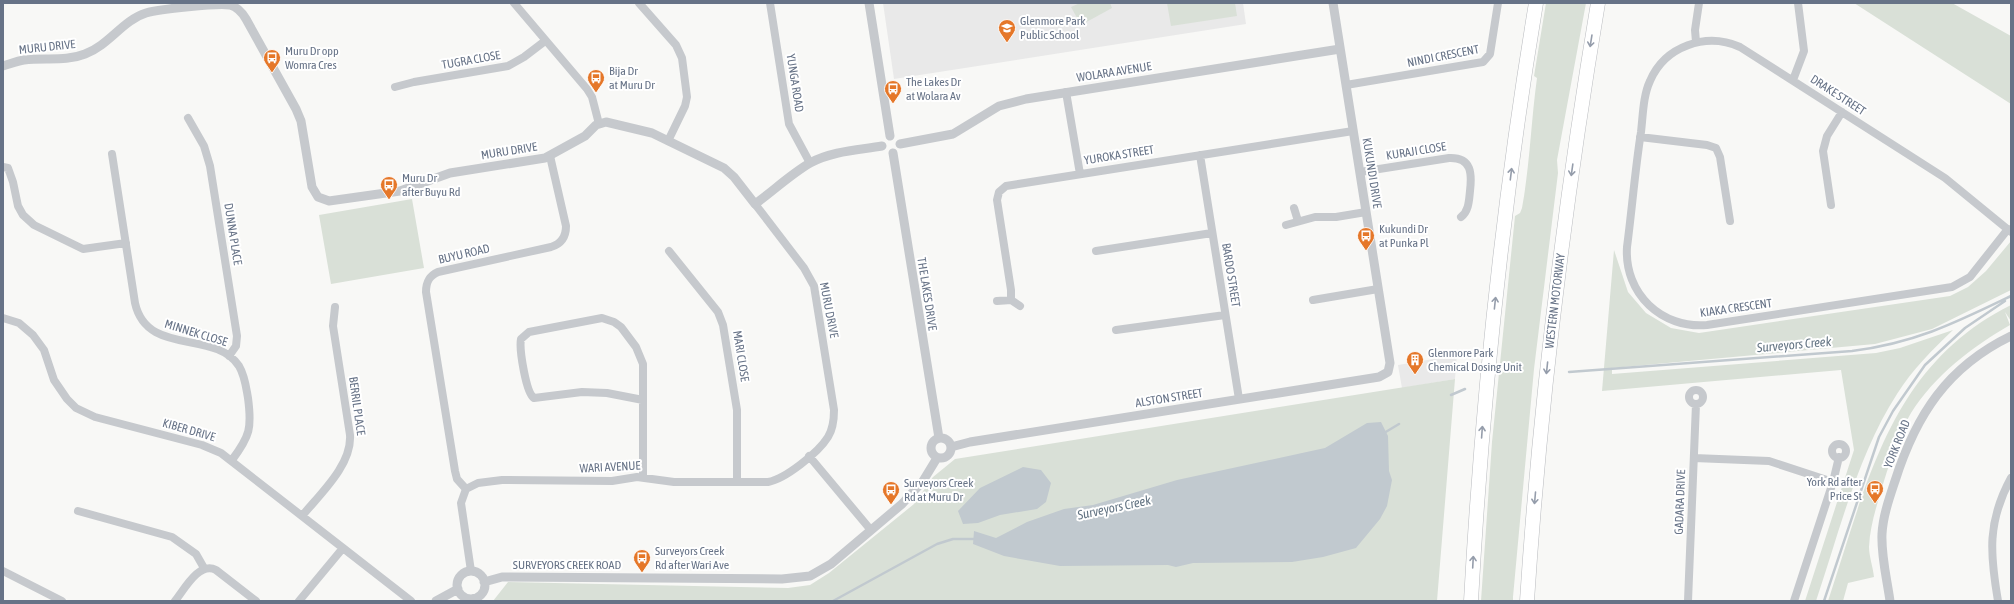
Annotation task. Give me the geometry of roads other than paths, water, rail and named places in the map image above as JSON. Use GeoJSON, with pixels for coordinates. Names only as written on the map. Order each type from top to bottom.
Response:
{"type":"FeatureCollection","features":[{"type":"Feature","properties":{"kind":"highway"},"geometry":{"type":"LineString","coordinates":[[1471,601],[1484,404],[1504,230],[1536,3]]}},
{"type":"Feature","properties":{"kind":"highway","name":"WESTERN MOTORWAY"},"geometry":{"type":"LineString","coordinates":[[1527,601],[1537,468],[1556,293],[1598,3]]}},
{"type":"Feature","properties":{"kind":"street"},"geometry":{"type":"LineString","coordinates":[[514,3],[589,93],[599,124]]}},
{"type":"Feature","properties":{"kind":"street"},"geometry":{"type":"LineString","coordinates":[[639,3],[676,45],[682,58],[686,98],[684,106],[668,141]]}},
{"type":"Feature","properties":{"kind":"street","name":"YUNGA ROAD"},"geometry":{"type":"LineString","coordinates":[[770,3],[789,124],[810,163]]}},
{"type":"Feature","properties":{"kind":"street"},"geometry":{"type":"LineString","coordinates":[[869,3],[890,136]]}},
{"type":"Feature","properties":{"kind":"street","name":"KUKUNDI DRIVE"},"geometry":{"type":"LineString","coordinates":[[1333,3],[1390,363],[1389,370]]}},
{"type":"Feature","properties":{"kind":"street","name":"NINDI CRESCENT"},"geometry":{"type":"LineString","coordinates":[[1346,84],[1483,62],[1490,54],[1498,3]]}},
{"type":"Feature","properties":{"kind":"street"},"geometry":{"type":"LineString","coordinates":[[1696,42],[1695,30],[1699,3]]}},
{"type":"Feature","properties":{"kind":"street"},"geometry":{"type":"LineString","coordinates":[[1794,80],[1804,51],[1798,3]]}},
{"type":"Feature","properties":{"kind":"street","name":"MURU DRIVE"},"geometry":{"type":"LineString","coordinates":[[3,66],[24,60],[63,59],[84,54],[101,46],[136,17],[146,13],[221,5],[239,6],[296,109],[301,121],[311,183],[315,194],[321,199],[329,202],[338,202],[393,193],[445,174],[550,156],[585,136],[599,124],[608,123],[639,129],[668,141],[728,171],[804,268],[815,291],[834,415],[832,429],[828,437],[809,456]]}},
{"type":"Feature","properties":{"kind":"street","name":"DRAKE STREET"},"geometry":{"type":"LineString","coordinates":[[1648,86],[1656,69],[1667,57],[1678,49],[1696,42],[1714,40],[1735,45],[1794,80],[1945,178],[2009,231]]}},
{"type":"Feature","properties":{"kind":"street","name":"TUGRA CLOSE"},"geometry":{"type":"LineString","coordinates":[[395,87],[414,82],[508,66],[524,57],[545,41]]}},
{"type":"Feature","properties":{"kind":"street","name":"WOLARA AVENUE"},"geometry":{"type":"LineString","coordinates":[[900,144],[953,134],[1005,103],[1340,49]]}},
{"type":"Feature","properties":{"kind":"street","name":"KIAKA CRESCENT"},"geometry":{"type":"LineString","coordinates":[[1648,86],[1640,137],[1627,247],[1628,266],[1634,284],[1647,304],[1663,316],[1681,323],[1707,325],[1952,287],[1970,277],[2009,231]]}},
{"type":"Feature","properties":{"kind":"street"},"geometry":{"type":"LineString","coordinates":[[1066,92],[1080,174]]}},
{"type":"Feature","properties":{"kind":"street"},"geometry":{"type":"LineString","coordinates":[[1831,205],[1823,157],[1824,146],[1842,112]]}},
{"type":"Feature","properties":{"kind":"street","name":"DUNNA PLACE"},"geometry":{"type":"LineString","coordinates":[[188,118],[204,146],[210,166],[238,336],[237,343],[229,356]]}},
{"type":"Feature","properties":{"kind":"street","name":"YUROKA STREET"},"geometry":{"type":"LineString","coordinates":[[1011,300],[1011,290],[997,200],[999,192],[1009,185],[1353,131]]}},
{"type":"Feature","properties":{"kind":"street"},"geometry":{"type":"LineString","coordinates":[[890,136],[896,137],[900,144],[898,151],[893,153],[885,151],[882,146],[883,140],[890,136]]}},
{"type":"Feature","properties":{"kind":"street"},"geometry":{"type":"LineString","coordinates":[[1640,137],[1714,147],[1720,157],[1730,221]]}},
{"type":"Feature","properties":{"kind":"street"},"geometry":{"type":"LineString","coordinates":[[755,204],[810,163],[835,154],[882,146]]}},
{"type":"Feature","properties":{"kind":"street","name":"THE LAKES DRIVE"},"geometry":{"type":"LineString","coordinates":[[893,153],[939,438]]}},
{"type":"Feature","properties":{"kind":"street","name":"MINNEK CLOSE"},"geometry":{"type":"LineString","coordinates":[[112,154],[137,309],[145,324],[161,336],[218,350],[229,356],[239,366],[244,375],[250,420],[247,439],[232,460]]}},
{"type":"Feature","properties":{"kind":"street","name":"BARDO STREET"},"geometry":{"type":"LineString","coordinates":[[1200,155],[1239,399]]}},
{"type":"Feature","properties":{"kind":"street","name":"BUYU ROAD"},"geometry":{"type":"LineString","coordinates":[[466,489],[457,479],[454,471],[426,292],[427,283],[431,276],[438,272],[551,247],[561,241],[565,233],[566,226],[550,156]]}},
{"type":"Feature","properties":{"kind":"street","name":"KURAJI CLOSE"},"geometry":{"type":"LineString","coordinates":[[1360,172],[1449,158],[1461,160],[1469,167],[1471,178],[1468,206],[1461,217]]}},
{"type":"Feature","properties":{"kind":"street"},"geometry":{"type":"LineString","coordinates":[[3,167],[8,168],[21,211],[34,225],[83,249],[126,243]]}},
{"type":"Feature","properties":{"kind":"street"},"geometry":{"type":"LineString","coordinates":[[1294,208],[1298,221]]}},
{"type":"Feature","properties":{"kind":"street"},"geometry":{"type":"LineString","coordinates":[[1286,225],[1315,217],[1336,217],[1366,212]]}},
{"type":"Feature","properties":{"kind":"street"},"geometry":{"type":"LineString","coordinates":[[1096,251],[1212,233]]}},
{"type":"Feature","properties":{"kind":"street","name":"MARI CLOSE"},"geometry":{"type":"LineString","coordinates":[[669,251],[718,312],[724,325],[737,410],[737,482]]}},
{"type":"Feature","properties":{"kind":"street"},"geometry":{"type":"LineString","coordinates":[[1313,300],[1378,290]]}},
{"type":"Feature","properties":{"kind":"street"},"geometry":{"type":"LineString","coordinates":[[997,301],[1011,300],[1020,306]]}},
{"type":"Feature","properties":{"kind":"street","name":"BERRIL PLACE"},"geometry":{"type":"LineString","coordinates":[[302,516],[343,464],[350,449],[350,435],[333,326],[335,307]]}},
{"type":"Feature","properties":{"kind":"street"},"geometry":{"type":"LineString","coordinates":[[1116,330],[1225,315]]}},
{"type":"Feature","properties":{"kind":"street","name":"KIBER DRIVE"},"geometry":{"type":"LineString","coordinates":[[3,318],[19,323],[33,335],[44,350],[54,380],[67,399],[76,408],[95,417],[202,445],[221,453],[232,460],[411,601]]}},
{"type":"Feature","properties":{"kind":"street"},"geometry":{"type":"LineString","coordinates":[[643,400],[611,394],[582,392],[561,393],[534,398],[530,395],[528,388],[520,346],[521,339],[529,332],[597,318],[607,319],[621,327],[640,355],[643,370],[643,400],[643,477]]}},
{"type":"Feature","properties":{"kind":"street","name":"YORK ROAD"},"geometry":{"type":"LineString","coordinates":[[1890,601],[1882,551],[1882,526],[1887,504],[1911,436],[1931,402],[1952,377],[1982,352],[2011,336]]}},
{"type":"Feature","properties":{"kind":"street","name":"ALSTON STREET"},"geometry":{"type":"LineString","coordinates":[[951,446],[1379,377],[1386,374],[1389,370]]}},
{"type":"Feature","properties":{"kind":"street","name":"GADARA DRIVE"},"geometry":{"type":"LineString","coordinates":[[1688,601],[1696,404]]}},
{"type":"Feature","properties":{"kind":"street"},"geometry":{"type":"LineString","coordinates":[[939,438],[945,439],[951,446],[948,455],[943,458],[937,458],[932,454],[930,448],[933,441],[939,438]]}},
{"type":"Feature","properties":{"kind":"street"},"geometry":{"type":"LineString","coordinates":[[809,456],[870,530]]}},
{"type":"Feature","properties":{"kind":"street","name":"WARI AVENUE"},"geometry":{"type":"LineString","coordinates":[[466,489],[478,483],[492,480],[612,481],[631,477],[643,477],[674,482],[737,482],[774,480],[787,473],[809,456]]}},
{"type":"Feature","properties":{"kind":"street"},"geometry":{"type":"LineString","coordinates":[[1794,601],[1833,482],[1839,457]]}},
{"type":"Feature","properties":{"kind":"street","name":"SURVEYORS CREEK ROAD"},"geometry":{"type":"LineString","coordinates":[[484,582],[502,577],[798,578],[810,576],[831,564],[902,504],[923,481],[937,458]]}},
{"type":"Feature","properties":{"kind":"street"},"geometry":{"type":"LineString","coordinates":[[1694,458],[1769,461],[1833,482]]}},
{"type":"Feature","properties":{"kind":"street"},"geometry":{"type":"LineString","coordinates":[[1998,601],[1992,563],[1992,542],[1998,510],[2011,478]]}},
{"type":"Feature","properties":{"kind":"street"},"geometry":{"type":"LineString","coordinates":[[466,489],[461,499],[461,508],[471,571]]}},
{"type":"Feature","properties":{"kind":"street"},"geometry":{"type":"LineString","coordinates":[[78,511],[172,537],[196,554],[204,568]]}},
{"type":"Feature","properties":{"kind":"street"},"geometry":{"type":"LineString","coordinates":[[299,601],[343,548]]}},
{"type":"Feature","properties":{"kind":"street"},"geometry":{"type":"LineString","coordinates":[[175,601],[204,568],[216,570],[256,601]]}},
{"type":"Feature","properties":{"kind":"street"},"geometry":{"type":"LineString","coordinates":[[3,571],[62,601]]}},
{"type":"Feature","properties":{"kind":"street"},"geometry":{"type":"LineString","coordinates":[[471,571],[480,574],[484,582],[482,594],[474,600],[462,596],[458,589],[460,577],[471,571]]}},
{"type":"Feature","properties":{"kind":"street"},"geometry":{"type":"LineString","coordinates":[[436,601],[458,589]]}},
{"type":"Feature","properties":{"kind":"water"},"geometry":{"type":"Polygon","coordinates":[[[1381,422],[1388,436],[1389,471],[1392,480],[1387,506],[1380,519],[1356,548],[1323,557],[1292,562],[1193,563],[1176,567],[1168,565],[1060,566],[1004,556],[973,544],[974,531],[996,538],[1027,522],[1064,509],[1093,505],[1177,480],[1325,448],[1367,423],[1381,422]]]}},
{"type":"Feature","properties":{"kind":"water"},"geometry":{"type":"Polygon","coordinates":[[[1023,467],[1041,470],[1051,483],[1046,502],[1037,509],[1000,515],[978,523],[963,524],[958,511],[980,488],[1023,467]]]}},
{"type":"Feature","properties":{"kind":"waterway","name":"Surveyors Creek"},"geometry":{"type":"LineString","coordinates":[[1569,372],[1852,351],[1896,343],[1934,331],[2011,296]]}},
{"type":"Feature","properties":{"kind":"waterway"},"geometry":{"type":"LineString","coordinates":[[1824,601],[1879,437],[1893,411],[1925,365],[1965,328],[2005,301]]}},
{"type":"Feature","properties":{"kind":"waterway","name":"Surveyors Creek"},"geometry":{"type":"LineString","coordinates":[[1451,395],[1465,389]]}},
{"type":"Feature","properties":{"kind":"waterway","name":"Surveyors Creek"},"geometry":{"type":"LineString","coordinates":[[1384,433],[1399,424]]}},
{"type":"Feature","properties":{"kind":"waterway","name":"Surveyors Creek"},"geometry":{"type":"LineString","coordinates":[[833,601],[937,544],[953,539],[975,539]]}},
{"type":"Feature","properties":{"kind":"place","name":"Glenmore Park Public School"},"geometry":{"type":"Point","coordinates":[1007,43]}},
{"type":"Feature","properties":{"kind":"place","name":"Muru Dr opp Womra Cres"},"geometry":{"type":"Point","coordinates":[272,73]}},
{"type":"Feature","properties":{"kind":"place","name":"Bija Dr at Muru Dr"},"geometry":{"type":"Point","coordinates":[596,93]}},
{"type":"Feature","properties":{"kind":"place","name":"The Lakes Dr at Wolara Av"},"geometry":{"type":"Point","coordinates":[893,104]}},
{"type":"Feature","properties":{"kind":"place","name":"Muru Dr after Buyu Rd"},"geometry":{"type":"Point","coordinates":[389,200]}},
{"type":"Feature","properties":{"kind":"place","name":"Kukundi Dr at Punka Pl"},"geometry":{"type":"Point","coordinates":[1366,251]}},
{"type":"Feature","properties":{"kind":"place","name":"Glenmore Park Chemical Dosing Unit"},"geometry":{"type":"Point","coordinates":[1415,375]}},
{"type":"Feature","properties":{"kind":"place","name":"York Rd after Price St"},"geometry":{"type":"Point","coordinates":[1875,504]}},
{"type":"Feature","properties":{"kind":"place","name":"Surveyors Creek Rd at Muru Dr"},"geometry":{"type":"Point","coordinates":[891,505]}},
{"type":"Feature","properties":{"kind":"place","name":"Surveyors Creek Rd after Wari Ave"},"geometry":{"type":"Point","coordinates":[642,573]}}]}
